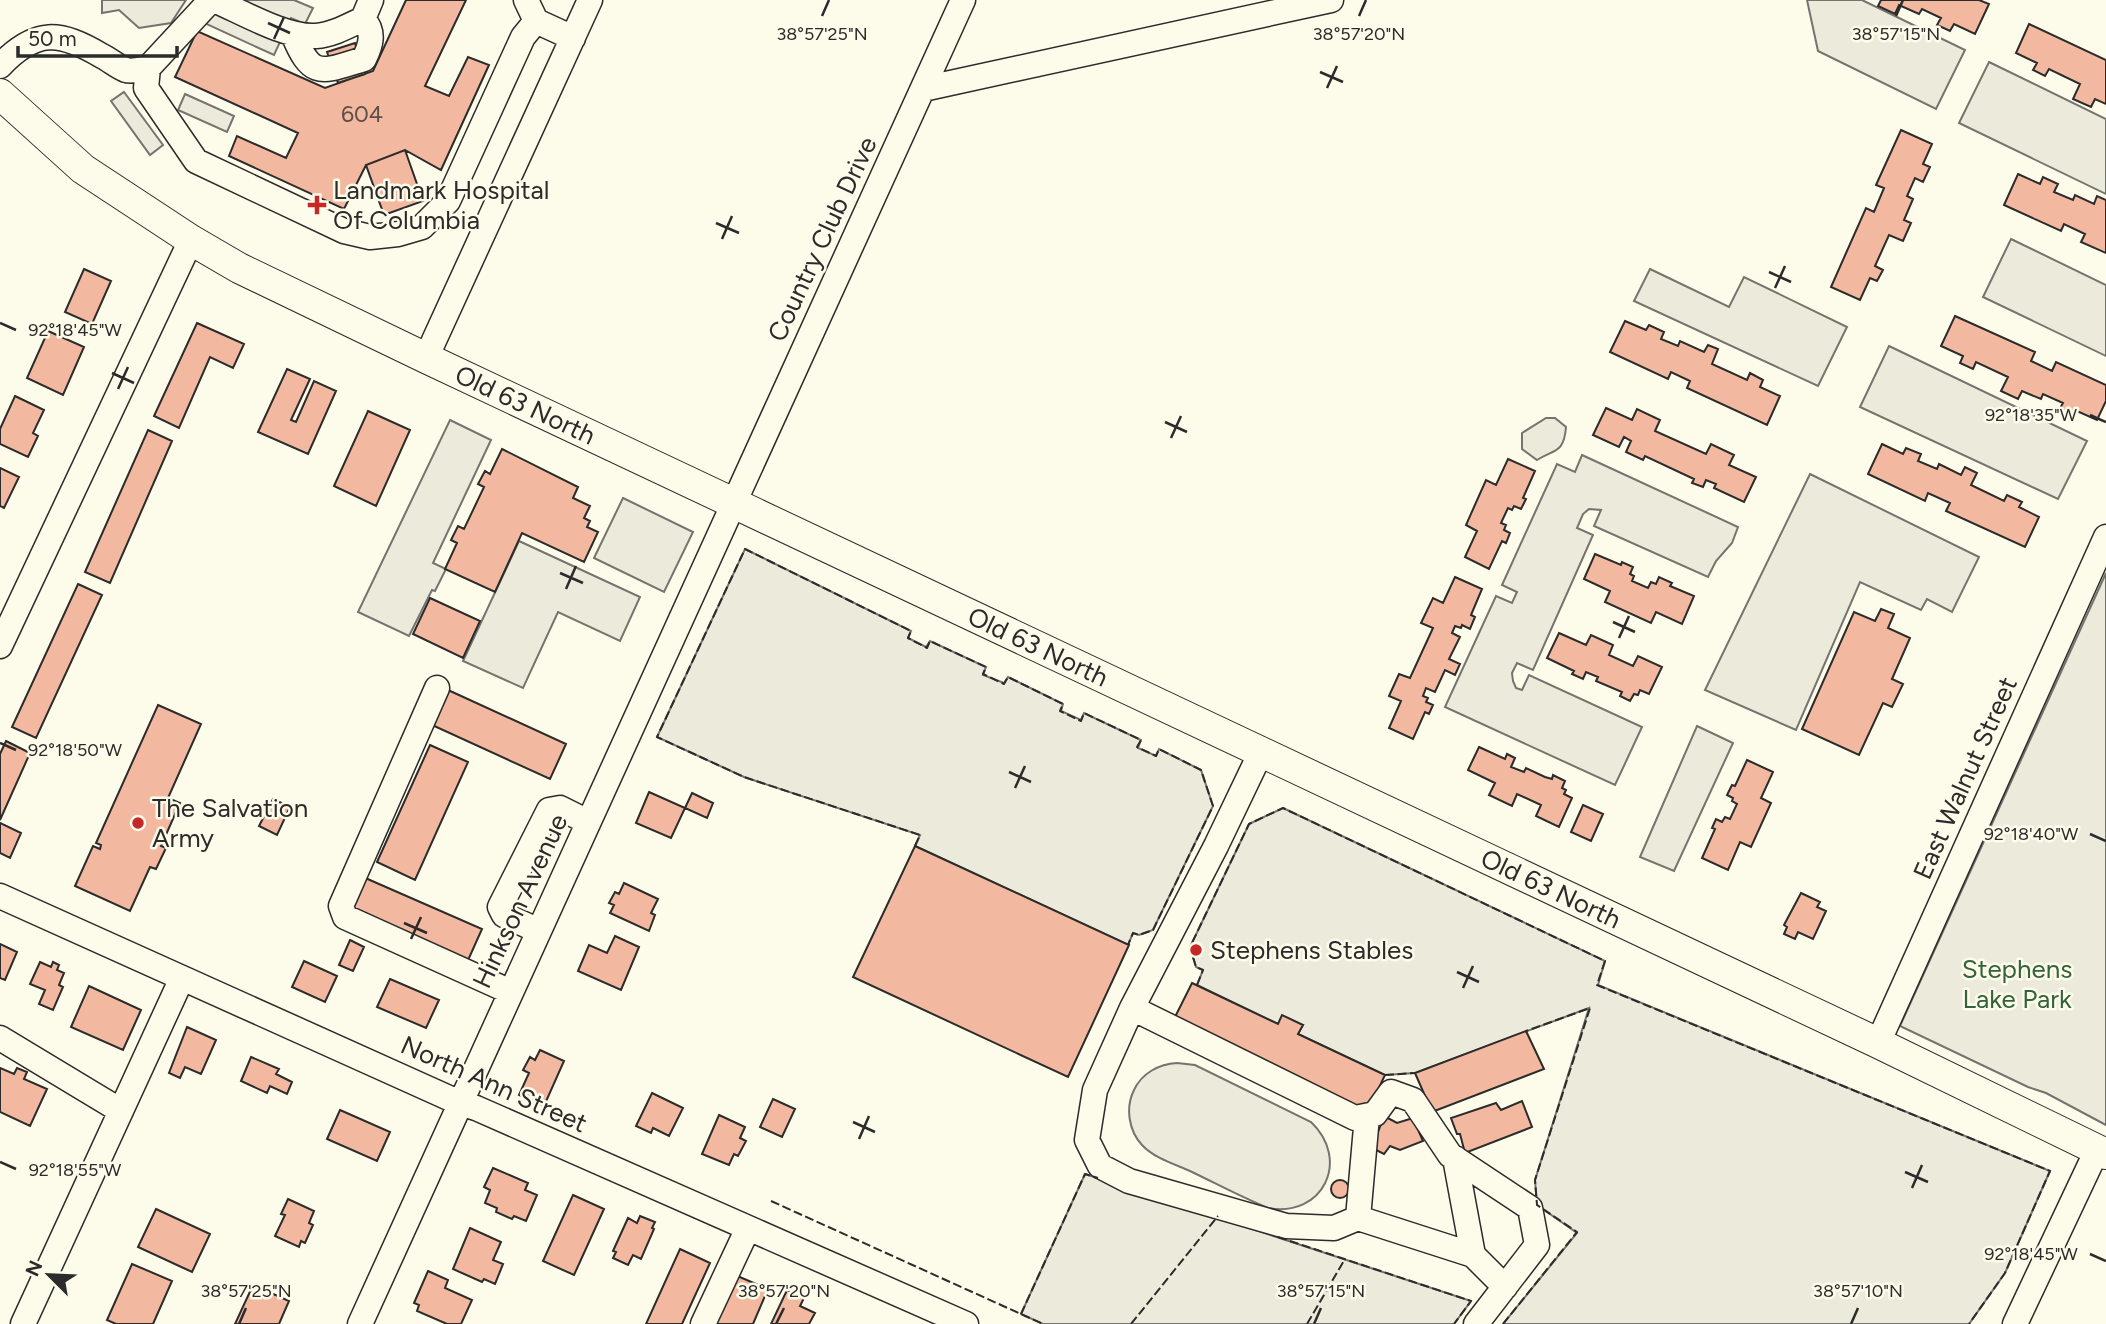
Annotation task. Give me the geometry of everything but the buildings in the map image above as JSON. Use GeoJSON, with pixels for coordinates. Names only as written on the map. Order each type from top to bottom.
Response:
{"type":"FeatureCollection","features":[{"type":"Feature","properties":{"kind":"main road","name":"Old 63 North"},"geometry":{"type":"LineString","coordinates":[[0,94],[83,169],[239,268],[1878,1043],[2102,1152]]}},
{"type":"Feature","properties":{"kind":"street"},"geometry":{"type":"LineString","coordinates":[[293,34],[305,60],[313,67],[325,71],[364,59],[370,46],[367,10],[342,29],[316,36],[293,34],[212,0],[148,68],[146,88],[196,160],[344,230],[370,237],[398,234],[422,227],[448,201],[523,37],[531,10],[573,38]]}},
{"type":"Feature","properties":{"kind":"street"},"geometry":{"type":"LineString","coordinates":[[426,358],[590,0]]}},
{"type":"Feature","properties":{"kind":"street","name":"Country Club Drive"},"geometry":{"type":"LineString","coordinates":[[734,502],[964,0]]}},
{"type":"Feature","properties":{"kind":"street"},"geometry":{"type":"LineString","coordinates":[[923,89],[1331,0]]}},
{"type":"Feature","properties":{"kind":"street"},"geometry":{"type":"LineString","coordinates":[[0,66],[40,38],[59,36],[74,40],[128,71],[148,68]]}},
{"type":"Feature","properties":{"kind":"street"},"geometry":{"type":"LineString","coordinates":[[0,646],[191,240]]}},
{"type":"Feature","properties":{"kind":"street","name":"Hinkson Avenue"},"geometry":{"type":"LineString","coordinates":[[360,1324],[734,502]]}},
{"type":"Feature","properties":{"kind":"street","name":"East Walnut Street"},"geometry":{"type":"LineString","coordinates":[[1878,1043],[2106,537]]}},
{"type":"Feature","properties":{"kind":"street"},"geometry":{"type":"LineString","coordinates":[[437,688],[341,906],[345,917],[511,992]]}},
{"type":"Feature","properties":{"kind":"street"},"geometry":{"type":"LineString","coordinates":[[1261,752],[1216,846],[1132,1008],[1095,1090],[1087,1140],[1100,1166],[1129,1181],[1286,1226],[1334,1228],[1358,1218],[1473,1255],[1505,1287]]}},
{"type":"Feature","properties":{"kind":"street"},"geometry":{"type":"LineString","coordinates":[[539,931],[504,915],[500,907],[549,810],[560,808],[588,822]]}},
{"type":"Feature","properties":{"kind":"street","name":"North Ann Street"},"geometry":{"type":"LineString","coordinates":[[0,896],[460,1103],[962,1323]]}},
{"type":"Feature","properties":{"kind":"street"},"geometry":{"type":"LineString","coordinates":[[23,1324],[182,978]]}},
{"type":"Feature","properties":{"kind":"street"},"geometry":{"type":"LineString","coordinates":[[1132,1008],[1356,1118],[1375,1114],[1391,1092],[1413,1100],[1450,1155],[1531,1208],[1537,1245],[1476,1324]]}},
{"type":"Feature","properties":{"kind":"street"},"geometry":{"type":"LineString","coordinates":[[0,1038],[121,1111]]}},
{"type":"Feature","properties":{"kind":"street"},"geometry":{"type":"LineString","coordinates":[[1358,1218],[1367,1116]]}},
{"type":"Feature","properties":{"kind":"street"},"geometry":{"type":"LineString","coordinates":[[2015,1324],[2102,1152]]}},
{"type":"Feature","properties":{"kind":"street"},"geometry":{"type":"LineString","coordinates":[[1455,1158],[1473,1255]]}},
{"type":"Feature","properties":{"kind":"street"},"geometry":{"type":"LineString","coordinates":[[704,1324],[748,1228]]}},
{"type":"Feature","properties":{"kind":"green space"},"geometry":{"type":"Polygon","coordinates":[[[102,0],[186,0],[171,23],[139,28],[119,10],[102,13],[102,0]]]}},
{"type":"Feature","properties":{"kind":"green space"},"geometry":{"type":"Polygon","coordinates":[[[1546,418],[1555,418],[1566,427],[1565,435],[1558,449],[1537,460],[1522,449],[1522,433],[1546,418]]]}},
{"type":"Feature","properties":{"kind":"green space"},"geometry":{"type":"Polygon","coordinates":[[[745,549],[911,631],[908,638],[926,647],[930,641],[986,667],[983,675],[1004,683],[1008,677],[1063,704],[1061,711],[1081,720],[1084,713],[1141,740],[1138,748],[1156,756],[1159,749],[1201,770],[1213,806],[1153,930],[1139,935],[1133,933],[1128,945],[915,846],[920,835],[744,777],[657,737],[745,549]]]}},
{"type":"Feature","properties":{"kind":"green space","name":"Stephens Lake Park"},"geometry":{"type":"Polygon","coordinates":[[[2106,573],[2106,1125],[2046,1093],[1900,1026],[2106,573]]]}},
{"type":"Feature","properties":{"kind":"green space"},"geometry":{"type":"Polygon","coordinates":[[[1283,808],[1605,961],[1598,985],[2050,1171],[2005,1273],[1969,1324],[1503,1324],[1577,1233],[1537,1205],[1535,1180],[1589,1008],[1415,1073],[1385,1075],[1298,1034],[1303,1025],[1278,1024],[1197,985],[1203,970],[1196,967],[1190,947],[1249,824],[1283,808]]]}},
{"type":"Feature","properties":{"kind":"green space"},"geometry":{"type":"Polygon","coordinates":[[[1177,1063],[1195,1065],[1311,1122],[1323,1137],[1329,1153],[1329,1169],[1325,1183],[1316,1195],[1304,1204],[1287,1209],[1268,1208],[1152,1154],[1142,1145],[1134,1133],[1130,1119],[1131,1097],[1142,1079],[1152,1070],[1177,1063]]]}},
{"type":"Feature","properties":{"kind":"green space"},"geometry":{"type":"Polygon","coordinates":[[[1085,1174],[1471,1301],[1454,1324],[1043,1324],[1021,1314],[1085,1174]]]}},
{"type":"Feature","properties":{"kind":"shaded area"},"geometry":{"type":"Polygon","coordinates":[[[239,0],[294,0],[313,8],[305,24],[291,18],[274,55],[200,21],[239,0]]]}},
{"type":"Feature","properties":{"kind":"shaded area"},"geometry":{"type":"Polygon","coordinates":[[[1807,0],[1862,0],[1965,50],[1936,109],[1818,51],[1807,0]]]}},
{"type":"Feature","properties":{"kind":"shaded area"},"geometry":{"type":"Polygon","coordinates":[[[1989,62],[2106,119],[2106,194],[1959,123],[1989,62]]]}},
{"type":"Feature","properties":{"kind":"shaded area"},"geometry":{"type":"Polygon","coordinates":[[[124,92],[163,145],[150,155],[111,101],[124,92]]]}},
{"type":"Feature","properties":{"kind":"shaded area"},"geometry":{"type":"Polygon","coordinates":[[[185,94],[234,116],[227,132],[178,110],[185,94]]]}},
{"type":"Feature","properties":{"kind":"shaded area"},"geometry":{"type":"Polygon","coordinates":[[[2011,239],[2106,285],[2106,356],[1983,297],[2011,239]]]}},
{"type":"Feature","properties":{"kind":"shaded area"},"geometry":{"type":"Polygon","coordinates":[[[1650,269],[1729,307],[1744,277],[1847,327],[1818,386],[1634,301],[1650,269]]]}},
{"type":"Feature","properties":{"kind":"shaded area"},"geometry":{"type":"Polygon","coordinates":[[[1889,346],[2087,441],[2058,499],[1860,407],[1889,346]]]}},
{"type":"Feature","properties":{"kind":"shaded area"},"geometry":{"type":"Polygon","coordinates":[[[450,420],[491,440],[433,563],[446,569],[435,591],[432,590],[409,636],[358,612],[450,420]]]}},
{"type":"Feature","properties":{"kind":"shaded area"},"geometry":{"type":"Polygon","coordinates":[[[1582,455],[1738,527],[1732,543],[1716,561],[1708,577],[1594,526],[1601,510],[1589,509],[1583,514],[1577,528],[1593,535],[1533,670],[1517,663],[1512,673],[1516,688],[1522,690],[1529,675],[1642,727],[1615,785],[1445,707],[1496,596],[1512,603],[1517,592],[1502,585],[1557,464],[1575,472],[1582,455]]]}},
{"type":"Feature","properties":{"kind":"shaded area"},"geometry":{"type":"Polygon","coordinates":[[[1810,474],[1979,557],[1952,612],[1927,599],[1921,610],[1860,582],[1796,730],[1705,690],[1810,474]]]}},
{"type":"Feature","properties":{"kind":"shaded area"},"geometry":{"type":"Polygon","coordinates":[[[623,498],[693,532],[664,592],[594,558],[623,498]]]}},
{"type":"Feature","properties":{"kind":"shaded area"},"geometry":{"type":"Polygon","coordinates":[[[519,541],[640,597],[620,641],[558,612],[523,688],[463,661],[519,541]]]}},
{"type":"Feature","properties":{"kind":"shaded area"},"geometry":{"type":"Polygon","coordinates":[[[1697,726],[1733,743],[1674,871],[1640,857],[1697,726]]]}},
{"type":"Feature","properties":{"kind":"fence"},"geometry":{"type":"LineString","coordinates":[[915,846],[920,835],[744,777],[657,737],[745,549],[911,631],[908,638],[927,648],[930,641],[986,667],[983,674],[1004,684],[1008,677],[1063,704],[1060,711],[1081,721],[1084,713],[1141,740],[1137,747],[1156,756],[1159,749],[1201,770],[1213,806],[1153,930],[1139,935],[1133,933],[1128,945]]}},
{"type":"Feature","properties":{"kind":"fence"},"geometry":{"type":"LineString","coordinates":[[1197,985],[1203,970],[1196,967],[1190,947],[1249,824],[1283,808],[1605,961],[1597,985],[2050,1171],[2005,1273],[1969,1324]]}},
{"type":"Feature","properties":{"kind":"fence"},"geometry":{"type":"LineString","coordinates":[[1503,1324],[1577,1232],[1537,1205],[1535,1180],[1590,1008],[1526,1031]]}},
{"type":"Feature","properties":{"kind":"fence"},"geometry":{"type":"LineString","coordinates":[[1385,1075],[1415,1073]]}},
{"type":"Feature","properties":{"kind":"fence"},"geometry":{"type":"LineString","coordinates":[[1021,1314],[1085,1174],[1098,1178]]}},
{"type":"Feature","properties":{"kind":"fence"},"geometry":{"type":"LineString","coordinates":[[771,1201],[1043,1324]]}},
{"type":"Feature","properties":{"kind":"fence"},"geometry":{"type":"LineString","coordinates":[[1131,1324],[1218,1216]]}},
{"type":"Feature","properties":{"kind":"fence"},"geometry":{"type":"LineString","coordinates":[[1278,1237],[1471,1301],[1454,1324]]}},
{"type":"Feature","properties":{"kind":"fence"},"geometry":{"type":"LineString","coordinates":[[1307,1324],[1345,1259]]}},
{"type":"Feature","properties":{"kind":"place","name":"Landmark Hospital Of Columbia"},"geometry":{"type":"Point","coordinates":[317,205]}},
{"type":"Feature","properties":{"kind":"place","name":"The Salvation Army"},"geometry":{"type":"Point","coordinates":[138,823]}},
{"type":"Feature","properties":{"kind":"place","name":"Stephens Stables"},"geometry":{"type":"Point","coordinates":[1196,950]}}]}
